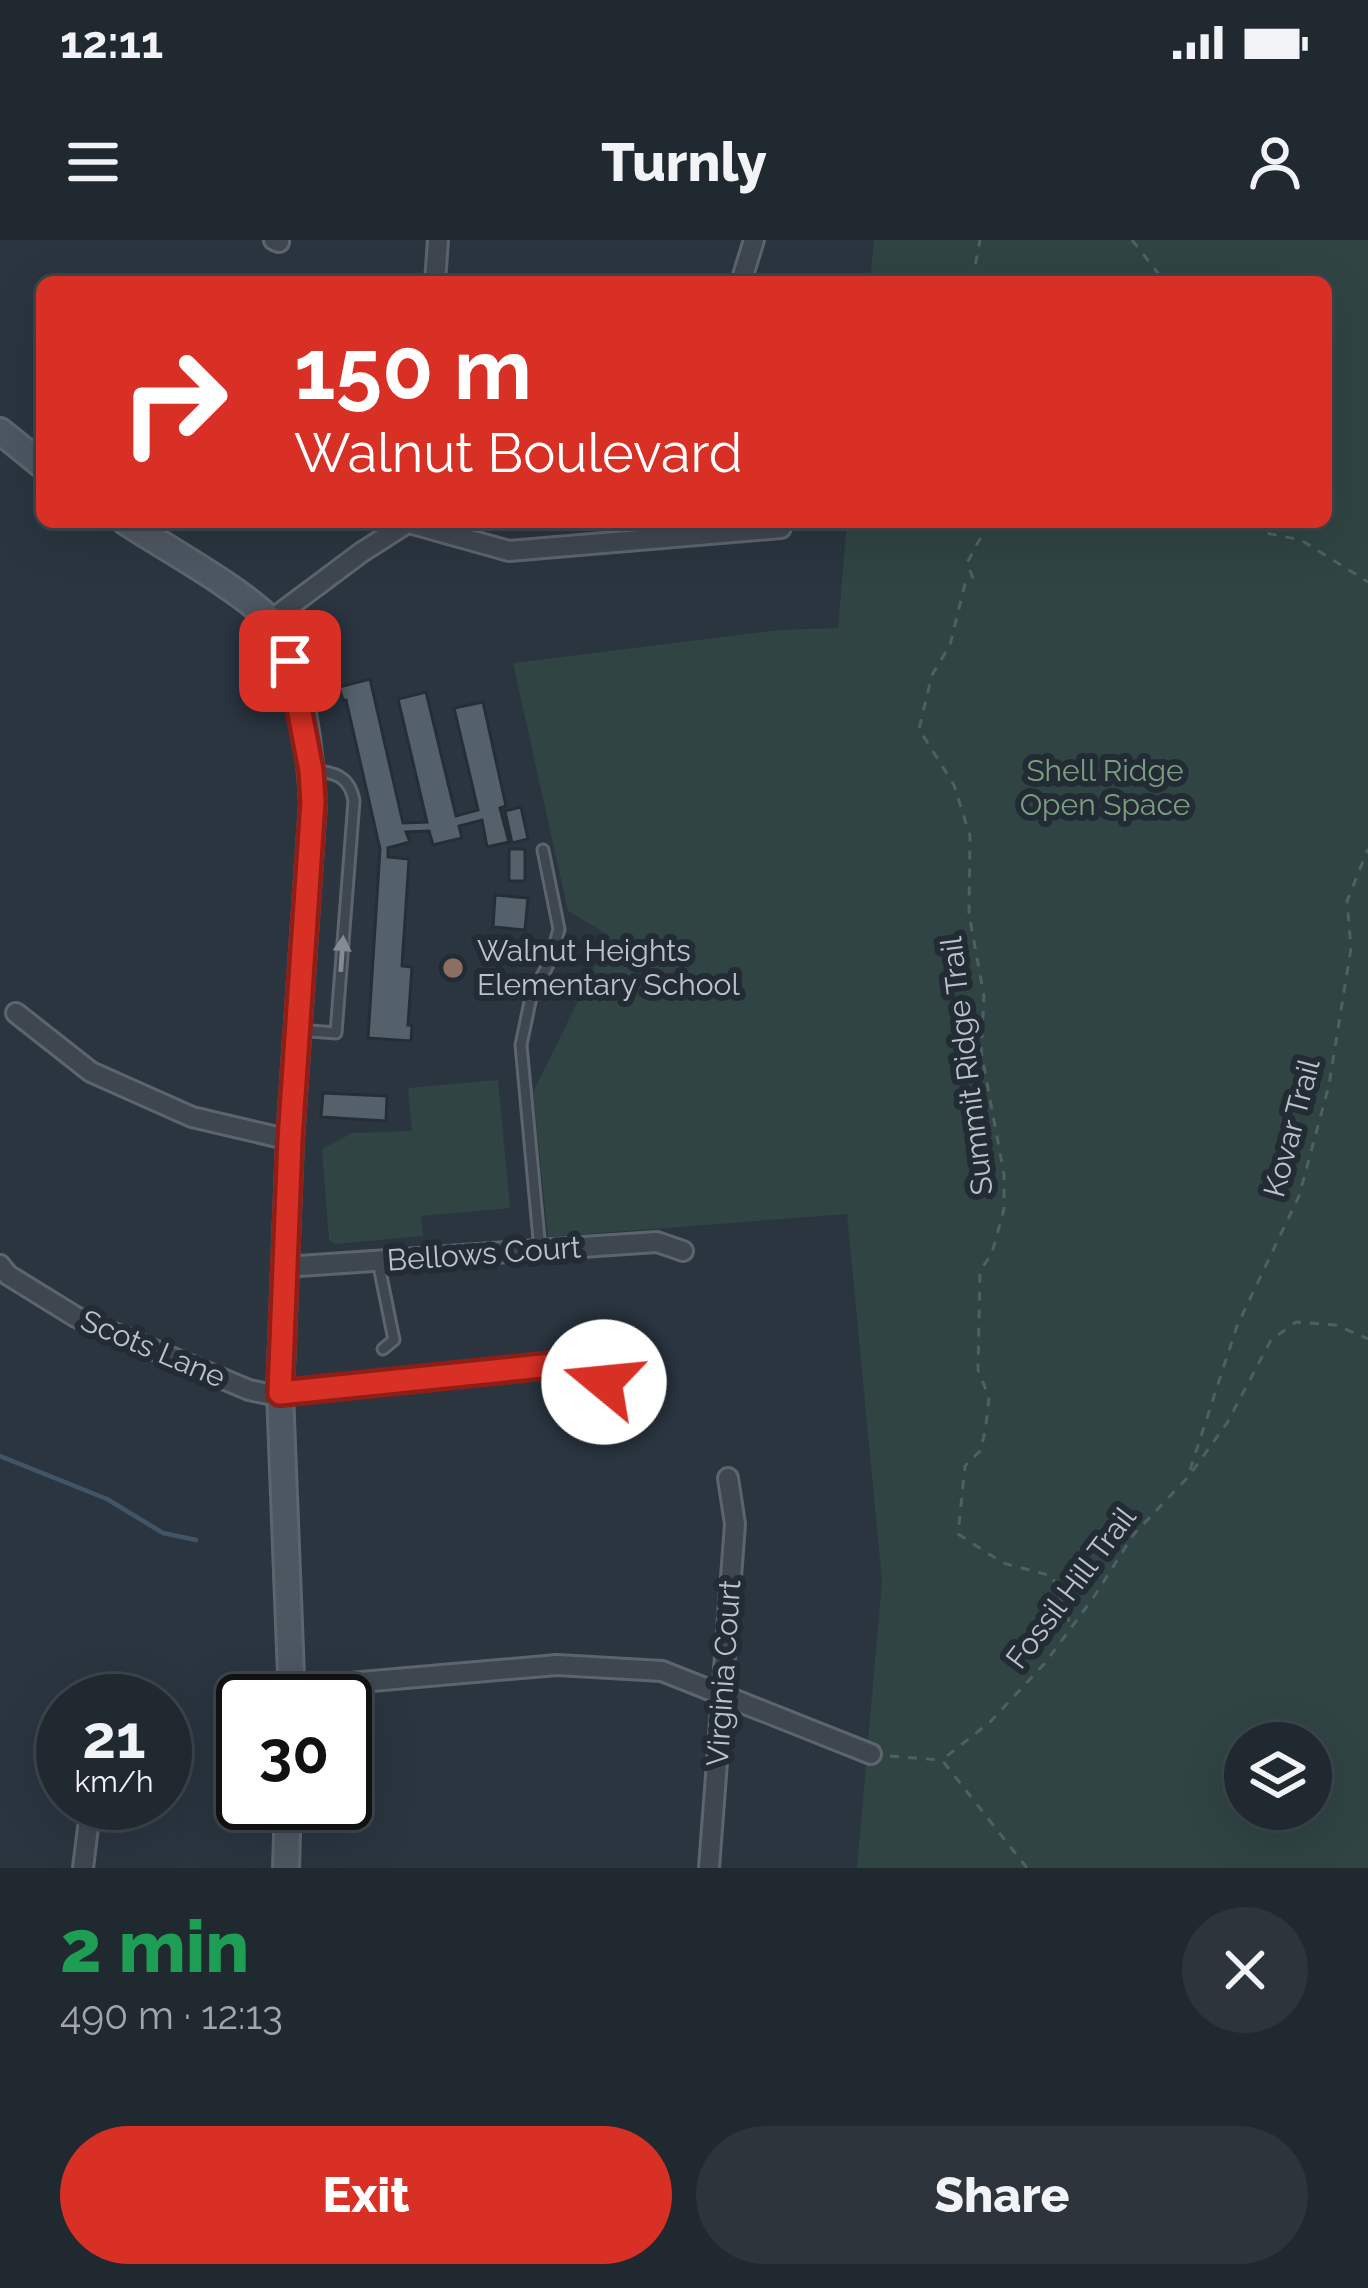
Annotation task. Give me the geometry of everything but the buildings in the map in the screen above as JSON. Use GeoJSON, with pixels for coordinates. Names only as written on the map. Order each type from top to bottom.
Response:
{"type":"FeatureCollection","features":[{"type":"Feature","properties":{"kind":"street"},"geometry":{"type":"LineString","coordinates":[[435,276],[438,240]]}},
{"type":"Feature","properties":{"kind":"street"},"geometry":{"type":"LineString","coordinates":[[743,276],[754,240]]}},
{"type":"Feature","properties":{"kind":"street"},"geometry":{"type":"LineString","coordinates":[[0,430],[36,460]]}},
{"type":"Feature","properties":{"kind":"street"},"geometry":{"type":"LineString","coordinates":[[134,528],[271,620],[290,661],[311,770],[280,1393],[291,1674]]}},
{"type":"Feature","properties":{"kind":"street"},"geometry":{"type":"LineString","coordinates":[[271,620],[401,528]]}},
{"type":"Feature","properties":{"kind":"street"},"geometry":{"type":"LineString","coordinates":[[427,528],[509,551],[781,528]]}},
{"type":"Feature","properties":{"kind":"street"},"geometry":{"type":"LineString","coordinates":[[16,1013],[91,1072],[192,1117],[290,1140]]}},
{"type":"Feature","properties":{"kind":"street","name":"Bellows Court"},"geometry":{"type":"LineString","coordinates":[[284,1267],[657,1242],[683,1252]]}},
{"type":"Feature","properties":{"kind":"street","name":"Scots Lane"},"geometry":{"type":"LineString","coordinates":[[3,1277],[98,1327],[248,1390],[280,1393],[562,1364],[604,1382]]}},
{"type":"Feature","properties":{"kind":"street","name":"Virginia Court"},"geometry":{"type":"LineString","coordinates":[[709,1868],[735,1524],[728,1478]]}},
{"type":"Feature","properties":{"kind":"street"},"geometry":{"type":"LineString","coordinates":[[372,1686],[557,1665],[662,1671],[871,1754]]}},
{"type":"Feature","properties":{"kind":"street"},"geometry":{"type":"LineString","coordinates":[[83,1868],[88,1830]]}},
{"type":"Feature","properties":{"kind":"street"},"geometry":{"type":"LineString","coordinates":[[286,1868],[287,1830]]}},
{"type":"Feature","properties":{"kind":"lane"},"geometry":{"type":"LineString","coordinates":[[298,1030],[336,1033],[354,801],[352,788],[343,778],[311,770]]}},
{"type":"Feature","properties":{"kind":"lane"},"geometry":{"type":"LineString","coordinates":[[540,1250],[521,1045],[531,997],[560,928],[543,850]]}},
{"type":"Feature","properties":{"kind":"lane"},"geometry":{"type":"LineString","coordinates":[[378,1261],[394,1340],[382,1349]]}},
{"type":"Feature","properties":{"kind":"path"},"geometry":{"type":"LineString","coordinates":[[973,276],[980,240]]}},
{"type":"Feature","properties":{"kind":"path"},"geometry":{"type":"LineString","coordinates":[[1132,240],[1160,276]]}},
{"type":"Feature","properties":{"kind":"path","name":"Summit Ridge Trail"},"geometry":{"type":"LineString","coordinates":[[986,528],[968,563],[974,578],[965,584],[950,645],[932,675],[920,729],[954,785],[970,836],[969,914],[984,996],[981,1051],[1004,1174],[1004,1209],[992,1252],[980,1271],[978,1370],[989,1397],[988,1411],[981,1450],[965,1466],[958,1534],[1003,1563],[1052,1576],[1071,1627]]}},
{"type":"Feature","properties":{"kind":"path"},"geometry":{"type":"LineString","coordinates":[[1259,528],[1301,540],[1368,582]]}},
{"type":"Feature","properties":{"kind":"path","name":"Kovar Trail"},"geometry":{"type":"LineString","coordinates":[[1189,1476],[1237,1326],[1300,1196],[1329,1085],[1351,948],[1348,901],[1368,849]]}},
{"type":"Feature","properties":{"kind":"path","name":"Fossil Hill Trail"},"geometry":{"type":"LineString","coordinates":[[942,1760],[990,1722],[1071,1627],[1134,1534],[1189,1476],[1227,1423],[1271,1340],[1296,1322],[1336,1325],[1368,1340]]}},
{"type":"Feature","properties":{"kind":"path"},"geometry":{"type":"LineString","coordinates":[[871,1754],[942,1760],[1027,1868]]}},
{"type":"Feature","properties":{"kind":"green space","name":"Shell Ridge Open Space"},"geometry":{"type":"Polygon","coordinates":[[[874,240],[1368,240],[1368,1868],[857,1868],[882,1581],[847,1214],[548,1237],[533,1092],[610,936],[568,911],[513,663],[779,630],[838,628],[846,528],[1332,528],[1332,276],[871,276],[874,240]]]}},
{"type":"Feature","properties":{"kind":"green space"},"geometry":{"type":"Polygon","coordinates":[[[498,1080],[510,1208],[421,1216],[423,1236],[336,1244],[329,1240],[322,1149],[352,1133],[412,1131],[408,1088],[498,1080]]]}},
{"type":"Feature","properties":{"kind":"waterway"},"geometry":{"type":"LineString","coordinates":[[0,1456],[107,1499],[163,1533],[196,1540]]}},
{"type":"Feature","properties":{"kind":"place","name":"Walnut Heights Elementary School"},"geometry":{"type":"Point","coordinates":[453,968]}},
{"type":"Feature","properties":{"kind":"route"},"geometry":{"type":"LineString","coordinates":[[290,661],[313,802],[290,1140],[280,1393],[562,1364],[604,1382]]}}]}
